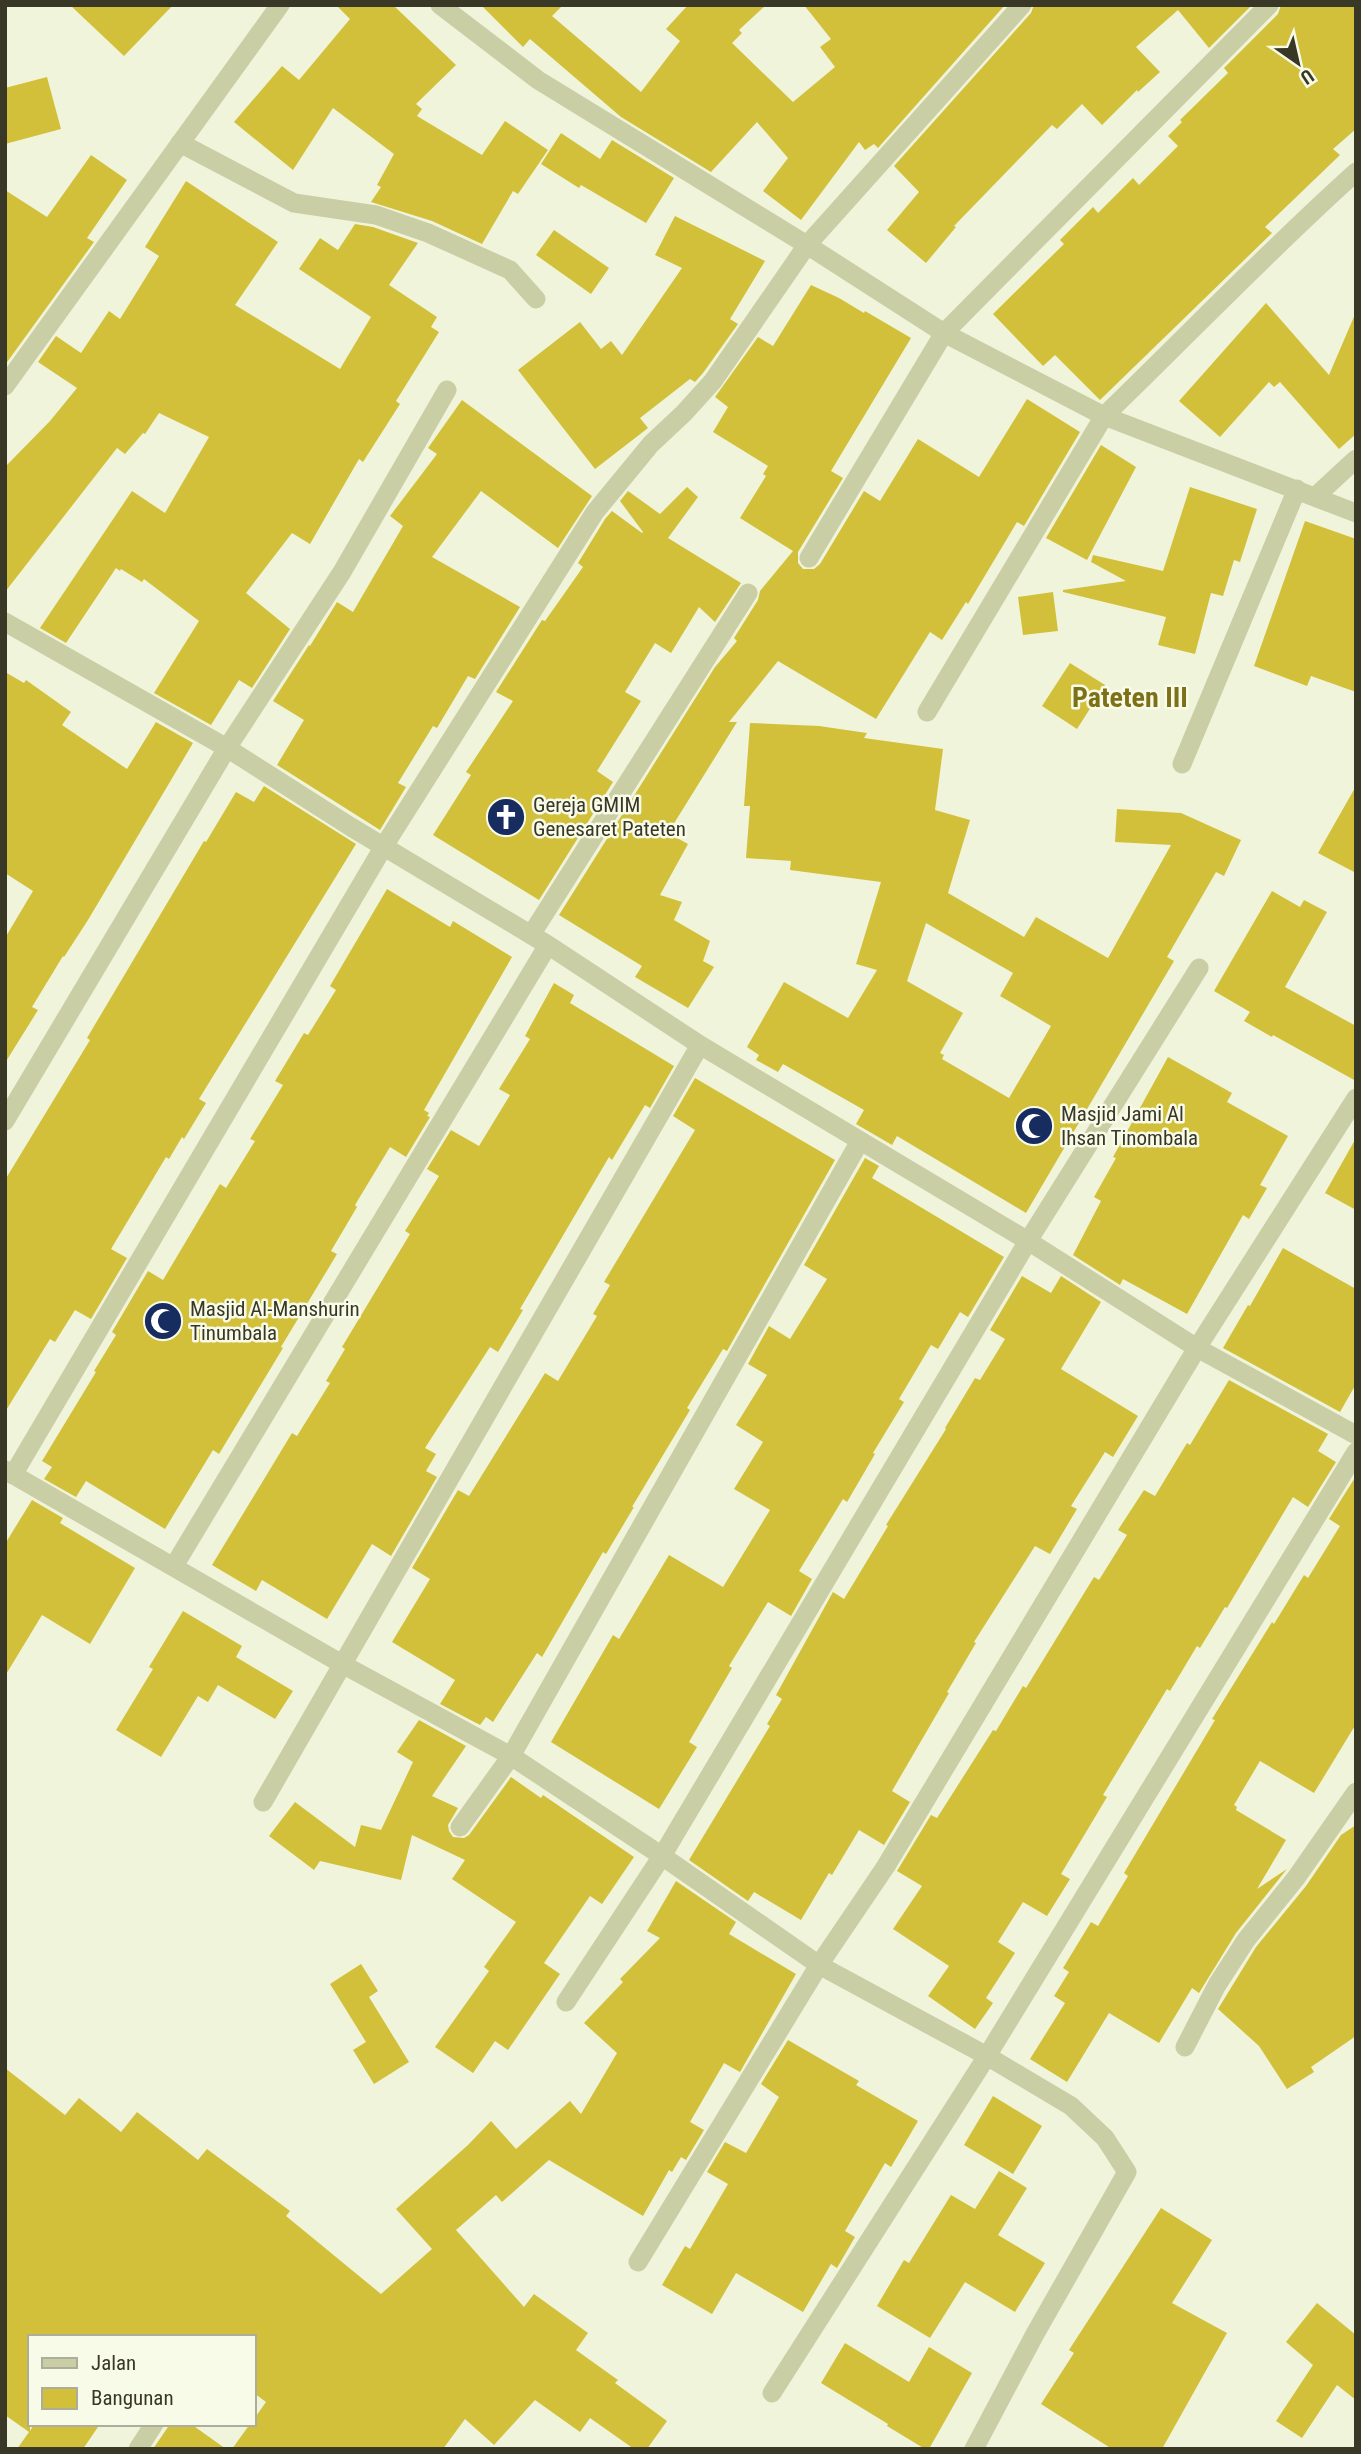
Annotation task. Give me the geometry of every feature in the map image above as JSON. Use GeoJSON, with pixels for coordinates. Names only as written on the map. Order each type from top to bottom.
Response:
{"type":"FeatureCollection","features":[{"type":"Feature","properties":{"kind":"street"},"geometry":{"type":"LineString","coordinates":[[5,386],[280,5]]}},
{"type":"Feature","properties":{"kind":"street"},"geometry":{"type":"LineString","coordinates":[[440,5],[538,80],[807,245],[944,333],[1104,416],[1356,513]]}},
{"type":"Feature","properties":{"kind":"street"},"geometry":{"type":"LineString","coordinates":[[974,2449],[1035,2334],[1127,2172],[1105,2138],[1071,2106],[987,2056],[819,1965],[511,1756],[342,1664],[9,1472],[384,846],[595,512],[650,444],[684,413],[713,381],[807,245],[1022,5]]}},
{"type":"Feature","properties":{"kind":"street"},"geometry":{"type":"LineString","coordinates":[[809,558],[944,333],[1269,5]]}},
{"type":"Feature","properties":{"kind":"street"},"geometry":{"type":"LineString","coordinates":[[180,143],[293,203],[376,215],[428,233],[510,270],[536,299]]}},
{"type":"Feature","properties":{"kind":"street"},"geometry":{"type":"LineString","coordinates":[[927,712],[1104,416],[1201,323],[1291,230],[1356,172]]}},
{"type":"Feature","properties":{"kind":"street"},"geometry":{"type":"LineString","coordinates":[[5,1121],[227,748],[342,572],[447,390]]}},
{"type":"Feature","properties":{"kind":"street"},"geometry":{"type":"LineString","coordinates":[[1182,764],[1307,492],[1356,459]]}},
{"type":"Feature","properties":{"kind":"street"},"geometry":{"type":"LineString","coordinates":[[174,1566],[540,940],[748,593]]}},
{"type":"Feature","properties":{"kind":"street"},"geometry":{"type":"LineString","coordinates":[[5,622],[227,748],[540,940],[700,1045],[1028,1241],[1197,1348],[1356,1436]]}},
{"type":"Feature","properties":{"kind":"street"},"geometry":{"type":"LineString","coordinates":[[566,2001],[662,1856],[1028,1241],[1199,968]]}},
{"type":"Feature","properties":{"kind":"street"},"geometry":{"type":"LineString","coordinates":[[263,1802],[700,1045]]}},
{"type":"Feature","properties":{"kind":"street"},"geometry":{"type":"LineString","coordinates":[[638,2262],[819,1965],[886,1866],[1197,1348],[1356,1098]]}},
{"type":"Feature","properties":{"kind":"street"},"geometry":{"type":"LineString","coordinates":[[460,1827],[511,1756],[860,1141]]}},
{"type":"Feature","properties":{"kind":"street"},"geometry":{"type":"LineString","coordinates":[[772,2393],[987,2056],[1356,1452]]}},
{"type":"Feature","properties":{"kind":"street"},"geometry":{"type":"LineString","coordinates":[[1185,2047],[1217,1985],[1246,1940],[1296,1878],[1356,1792]]}},
{"type":"Feature","properties":{"kind":"street"},"geometry":{"type":"LineString","coordinates":[[138,2449],[153,2426]]}},
{"type":"Feature","properties":{"kind":"building"},"geometry":{"type":"Polygon","coordinates":[[[70,5],[173,5],[124,56],[70,5]]]}},
{"type":"Feature","properties":{"kind":"building"},"geometry":{"type":"Polygon","coordinates":[[[336,5],[393,5],[456,65],[416,104],[422,109],[417,116],[482,155],[505,121],[548,150],[518,194],[513,191],[482,244],[432,221],[371,202],[381,187],[377,185],[394,154],[333,108],[293,170],[234,122],[282,66],[299,80],[350,19],[336,5]]]}},
{"type":"Feature","properties":{"kind":"building"},"geometry":{"type":"Polygon","coordinates":[[[481,5],[563,5],[552,16],[641,92],[680,41],[666,29],[688,5],[766,5],[739,30],[742,33],[732,43],[793,102],[835,67],[820,47],[831,39],[804,5],[1005,5],[878,148],[874,144],[865,150],[859,142],[801,220],[763,191],[788,158],[757,122],[711,172],[621,117],[530,39],[523,47],[481,5]]]}},
{"type":"Feature","properties":{"kind":"building"},"geometry":{"type":"Polygon","coordinates":[[[1034,5],[1252,5],[1209,48],[1178,10],[1136,47],[1160,72],[1138,92],[1137,90],[1102,125],[1082,104],[1057,129],[1052,125],[954,226],[956,227],[926,263],[887,230],[919,192],[894,166],[1031,13],[1034,5]]]}},
{"type":"Feature","properties":{"kind":"building"},"geometry":{"type":"Polygon","coordinates":[[[1281,5],[1356,5],[1356,129],[1333,149],[1340,155],[1265,227],[1272,233],[1100,400],[1055,355],[1043,366],[993,314],[1064,244],[1060,240],[1093,207],[1098,213],[1133,178],[1139,185],[1178,146],[1168,136],[1182,122],[1180,120],[1228,73],[1224,68],[1278,14],[1281,5]]]}},
{"type":"Feature","properties":{"kind":"building"},"geometry":{"type":"Polygon","coordinates":[[[47,77],[61,129],[5,144],[5,88],[47,77]]]}},
{"type":"Feature","properties":{"kind":"building"},"geometry":{"type":"Polygon","coordinates":[[[561,133],[600,159],[612,140],[674,178],[646,223],[581,185],[579,188],[541,164],[561,133]]]}},
{"type":"Feature","properties":{"kind":"building"},"geometry":{"type":"Polygon","coordinates":[[[91,155],[127,180],[87,238],[94,242],[5,365],[5,190],[47,217],[91,155]]]}},
{"type":"Feature","properties":{"kind":"building"},"geometry":{"type":"Polygon","coordinates":[[[186,181],[278,242],[235,305],[340,369],[371,317],[299,269],[320,238],[338,250],[355,224],[373,227],[418,243],[389,285],[437,317],[431,327],[439,332],[396,401],[400,404],[363,462],[359,459],[310,544],[292,533],[246,593],[290,629],[252,688],[239,680],[211,725],[154,693],[199,621],[144,579],[142,582],[116,568],[66,643],[40,628],[132,491],[165,513],[209,437],[159,413],[145,434],[143,433],[125,454],[117,448],[5,592],[5,467],[50,421],[77,388],[38,362],[56,336],[81,353],[109,311],[120,319],[159,256],[145,247],[186,181]]]}},
{"type":"Feature","properties":{"kind":"building"},"geometry":{"type":"Polygon","coordinates":[[[675,216],[765,261],[730,319],[738,324],[703,373],[695,382],[690,379],[640,418],[648,428],[595,469],[518,370],[580,322],[601,349],[611,341],[622,355],[682,268],[655,255],[675,216]]]}},
{"type":"Feature","properties":{"kind":"building"},"geometry":{"type":"Polygon","coordinates":[[[554,230],[609,268],[591,294],[536,255],[554,230]]]}},
{"type":"Feature","properties":{"kind":"building"},"geometry":{"type":"Polygon","coordinates":[[[811,285],[864,313],[865,311],[911,338],[831,471],[843,478],[798,552],[798,563],[803,569],[814,569],[820,564],[864,491],[880,501],[918,439],[979,477],[1027,399],[1080,432],[1024,526],[1017,522],[968,604],[966,602],[942,640],[930,632],[876,719],[778,661],[729,722],[737,722],[668,833],[688,844],[660,895],[682,902],[674,920],[710,941],[703,961],[714,967],[688,1008],[635,977],[642,966],[559,915],[715,667],[737,641],[734,638],[758,600],[760,591],[793,551],[740,518],[766,476],[763,474],[768,466],[713,432],[728,407],[715,397],[758,337],[773,346],[811,285]]]}},
{"type":"Feature","properties":{"kind":"building"},"geometry":{"type":"Polygon","coordinates":[[[1266,303],[1329,375],[1356,312],[1356,434],[1339,449],[1280,382],[1274,387],[1269,382],[1220,437],[1179,401],[1266,303]]]}},
{"type":"Feature","properties":{"kind":"building"},"geometry":{"type":"Polygon","coordinates":[[[462,400],[592,496],[558,548],[481,491],[432,557],[520,607],[475,679],[468,676],[437,728],[433,726],[398,783],[406,787],[380,830],[277,765],[304,720],[273,701],[337,602],[353,612],[403,526],[390,516],[437,454],[428,448],[462,400]]]}},
{"type":"Feature","properties":{"kind":"building"},"geometry":{"type":"Polygon","coordinates":[[[1101,445],[1136,467],[1087,560],[1046,538],[1101,445]]]}},
{"type":"Feature","properties":{"kind":"building"},"geometry":{"type":"Polygon","coordinates":[[[687,487],[698,497],[668,538],[741,583],[715,622],[699,607],[671,653],[655,643],[625,692],[641,701],[597,771],[613,782],[539,900],[433,835],[471,775],[466,772],[513,701],[496,692],[542,620],[545,621],[583,567],[578,563],[605,519],[612,511],[642,533],[620,501],[628,491],[660,514],[687,487]]]}},
{"type":"Feature","properties":{"kind":"building"},"geometry":{"type":"Polygon","coordinates":[[[1190,487],[1257,509],[1240,562],[1234,560],[1223,596],[1211,593],[1195,654],[1158,645],[1166,617],[1063,592],[1126,581],[1091,562],[1093,555],[1163,571],[1190,487]]]}},
{"type":"Feature","properties":{"kind":"building"},"geometry":{"type":"Polygon","coordinates":[[[1305,521],[1356,539],[1356,692],[1311,676],[1307,686],[1254,666],[1305,521]]]}},
{"type":"Feature","properties":{"kind":"building"},"geometry":{"type":"Polygon","coordinates":[[[1053,592],[1058,631],[1023,635],[1018,597],[1053,592]]]}},
{"type":"Feature","properties":{"kind":"building"},"geometry":{"type":"Polygon","coordinates":[[[1070,663],[1105,685],[1077,729],[1042,706],[1070,663]]]}},
{"type":"Feature","properties":{"kind":"building"},"geometry":{"type":"Polygon","coordinates":[[[5,672],[24,683],[26,680],[71,712],[62,725],[127,769],[156,722],[193,743],[88,920],[32,1007],[38,1010],[5,1063],[5,938],[33,891],[5,873],[5,672]]]}},
{"type":"Feature","properties":{"kind":"building"},"geometry":{"type":"Polygon","coordinates":[[[750,723],[819,726],[867,733],[864,738],[943,749],[935,810],[970,820],[948,893],[1024,937],[1036,917],[1108,958],[1171,845],[1115,842],[1117,809],[1181,813],[1241,840],[1224,876],[1216,872],[1167,957],[1174,961],[1026,1213],[897,1136],[892,1145],[856,1124],[864,1110],[783,1064],[778,1072],[756,1060],[759,1055],[747,1047],[784,982],[848,1018],[877,970],[856,964],[881,882],[790,870],[791,861],[746,858],[750,806],[744,806],[750,723]],[[926,923],[907,981],[963,1013],[940,1053],[944,1055],[942,1059],[1009,1098],[1051,1026],[1000,996],[1013,973],[926,923]]]}},
{"type":"Feature","properties":{"kind":"building"},"geometry":{"type":"Polygon","coordinates":[[[264,786],[356,844],[199,1099],[206,1103],[184,1139],[182,1137],[169,1159],[166,1157],[111,1249],[127,1258],[91,1319],[75,1310],[55,1342],[50,1339],[5,1412],[5,1180],[90,1040],[87,1038],[204,841],[206,842],[236,792],[254,802],[264,786]]]}},
{"type":"Feature","properties":{"kind":"building"},"geometry":{"type":"Polygon","coordinates":[[[1356,786],[1356,873],[1318,853],[1356,786]]]}},
{"type":"Feature","properties":{"kind":"building"},"geometry":{"type":"Polygon","coordinates":[[[387,889],[450,927],[453,921],[512,957],[424,1110],[430,1117],[406,1157],[390,1147],[355,1205],[357,1207],[331,1251],[337,1254],[281,1347],[283,1348],[219,1454],[213,1450],[165,1529],[86,1481],[76,1497],[44,1479],[52,1467],[42,1461],[96,1372],[94,1371],[116,1335],[112,1332],[148,1271],[163,1280],[220,1184],[226,1188],[255,1141],[250,1139],[283,1085],[275,1081],[304,1033],[308,1035],[336,990],[330,986],[387,889]]]}},
{"type":"Feature","properties":{"kind":"building"},"geometry":{"type":"Polygon","coordinates":[[[1272,891],[1300,907],[1304,900],[1327,912],[1285,987],[1356,1026],[1356,1081],[1244,1021],[1250,1012],[1214,991],[1272,891]]]}},
{"type":"Feature","properties":{"kind":"building"},"geometry":{"type":"Polygon","coordinates":[[[554,983],[574,995],[570,1003],[674,1066],[650,1108],[645,1105],[612,1160],[609,1157],[520,1309],[523,1310],[498,1352],[490,1347],[425,1448],[436,1454],[426,1471],[437,1477],[391,1556],[372,1544],[327,1619],[262,1580],[256,1591],[212,1565],[292,1433],[297,1436],[330,1383],[326,1381],[345,1349],[342,1347],[410,1234],[405,1231],[439,1176],[427,1169],[451,1130],[479,1146],[510,1095],[499,1089],[530,1039],[525,1036],[554,983]]]}},
{"type":"Feature","properties":{"kind":"building"},"geometry":{"type":"Polygon","coordinates":[[[1168,1057],[1232,1093],[1227,1102],[1288,1136],[1260,1185],[1267,1188],[1249,1219],[1243,1215],[1187,1314],[1123,1279],[1120,1285],[1073,1255],[1101,1201],[1094,1197],[1116,1158],[1113,1157],[1168,1057]]]}},
{"type":"Feature","properties":{"kind":"building"},"geometry":{"type":"Polygon","coordinates":[[[695,1078],[835,1160],[727,1351],[723,1349],[687,1408],[690,1410],[634,1507],[606,1554],[603,1552],[542,1657],[537,1653],[493,1722],[486,1717],[480,1725],[440,1704],[455,1680],[392,1642],[430,1579],[412,1568],[458,1490],[469,1496],[545,1373],[558,1381],[597,1316],[593,1314],[610,1285],[604,1282],[695,1130],[673,1116],[695,1078]]]}},
{"type":"Feature","properties":{"kind":"building"},"geometry":{"type":"Polygon","coordinates":[[[1356,1138],[1356,1210],[1325,1193],[1356,1138]]]}},
{"type":"Feature","properties":{"kind":"building"},"geometry":{"type":"Polygon","coordinates":[[[865,1158],[879,1166],[872,1178],[1004,1257],[968,1317],[960,1312],[938,1349],[931,1345],[899,1399],[904,1402],[847,1502],[843,1499],[799,1571],[812,1579],[791,1616],[768,1602],[729,1666],[732,1668],[689,1742],[697,1747],[659,1809],[551,1742],[613,1635],[619,1639],[669,1555],[723,1587],[770,1510],[734,1489],[763,1442],[736,1425],[767,1375],[748,1364],[769,1326],[790,1339],[827,1279],[804,1265],[865,1158]]]}},
{"type":"Feature","properties":{"kind":"building"},"geometry":{"type":"Polygon","coordinates":[[[1283,1248],[1356,1289],[1356,1384],[1340,1412],[1223,1348],[1283,1248]]]}},
{"type":"Feature","properties":{"kind":"building"},"geometry":{"type":"Polygon","coordinates":[[[1022,1276],[1051,1293],[1061,1276],[1101,1302],[1061,1369],[1138,1416],[1113,1457],[1105,1452],[1071,1506],[1077,1509],[1050,1554],[1035,1546],[974,1642],[976,1643],[947,1692],[949,1693],[892,1791],[910,1802],[884,1845],[859,1830],[801,1920],[754,1892],[748,1901],[689,1860],[770,1726],[767,1724],[782,1699],[776,1695],[833,1592],[844,1599],[975,1378],[980,1380],[1005,1339],[990,1330],[1022,1276]]]}},
{"type":"Feature","properties":{"kind":"building"},"geometry":{"type":"Polygon","coordinates":[[[1229,1380],[1328,1434],[1318,1451],[1336,1462],[1308,1507],[1293,1497],[1227,1608],[1225,1607],[1200,1648],[1197,1646],[1170,1691],[1167,1689],[1103,1795],[1107,1797],[1061,1874],[1070,1879],[1047,1916],[1023,1902],[998,1942],[1015,1953],[986,1998],[993,2003],[975,2029],[928,1996],[949,1966],[893,1929],[922,1886],[897,1871],[931,1815],[937,1818],[1023,1686],[1026,1688],[1094,1577],[1099,1580],[1127,1535],[1118,1530],[1144,1490],[1155,1496],[1229,1380]]]}},
{"type":"Feature","properties":{"kind":"building"},"geometry":{"type":"Polygon","coordinates":[[[1356,1476],[1356,1724],[1314,1793],[1260,1761],[1234,1805],[1236,1810],[1286,1840],[1257,1889],[1287,1869],[1236,1933],[1199,1993],[1192,1988],[1159,2043],[1109,2013],[1067,2082],[1030,2059],[1065,2003],[1054,1996],[1069,1972],[1063,1968],[1091,1922],[1098,1926],[1128,1876],[1124,1873],[1215,1720],[1212,1719],[1272,1622],[1274,1624],[1304,1575],[1308,1578],[1340,1526],[1329,1519],[1356,1476]]]}},
{"type":"Feature","properties":{"kind":"building"},"geometry":{"type":"Polygon","coordinates":[[[32,1500],[63,1518],[60,1523],[135,1568],[90,1644],[42,1615],[5,1676],[5,1544],[32,1500]]]}},
{"type":"Feature","properties":{"kind":"building"},"geometry":{"type":"Polygon","coordinates":[[[183,1611],[242,1646],[236,1657],[293,1691],[275,1719],[218,1685],[208,1702],[198,1696],[161,1757],[116,1730],[153,1669],[149,1667],[183,1611]]]}},
{"type":"Feature","properties":{"kind":"building"},"geometry":{"type":"Polygon","coordinates":[[[419,1720],[466,1746],[432,1796],[458,1808],[448,1825],[453,1837],[464,1838],[469,1835],[511,1777],[541,1798],[543,1795],[634,1857],[602,1904],[590,1896],[544,1963],[560,1974],[508,2050],[495,2041],[473,2073],[435,2047],[489,1971],[484,1967],[516,1922],[452,1879],[465,1860],[412,1835],[401,1880],[320,1861],[314,1870],[269,1836],[295,1802],[355,1847],[361,1825],[381,1830],[413,1762],[397,1752],[419,1720]]]}},
{"type":"Feature","properties":{"kind":"building"},"geometry":{"type":"Polygon","coordinates":[[[1356,1825],[1356,2036],[1311,2067],[1314,2072],[1287,2089],[1259,2046],[1218,2009],[1256,1947],[1306,1886],[1341,1835],[1356,1825]]]}},
{"type":"Feature","properties":{"kind":"building"},"geometry":{"type":"Polygon","coordinates":[[[676,1881],[736,1922],[729,1934],[796,1974],[740,2072],[724,2063],[690,2122],[704,2130],[686,2160],[681,2157],[672,2172],[669,2170],[643,2216],[549,2160],[502,2202],[496,2195],[456,2230],[524,2307],[534,2294],[588,2333],[576,2350],[618,2380],[615,2383],[667,2421],[647,2449],[634,2449],[590,2418],[580,2432],[535,2400],[494,2445],[465,2419],[443,2449],[232,2449],[249,2426],[256,2426],[256,2416],[266,2402],[256,2394],[256,2335],[28,2335],[30,2431],[33,2426],[99,2426],[83,2449],[17,2449],[29,2432],[5,2415],[5,2068],[65,2115],[79,2098],[121,2132],[137,2112],[198,2160],[207,2149],[290,2211],[286,2216],[381,2294],[432,2249],[396,2209],[491,2121],[516,2149],[570,2101],[581,2114],[617,2053],[584,2023],[623,1982],[620,1979],[660,1938],[647,1931],[676,1881]]]}},
{"type":"Feature","properties":{"kind":"building"},"geometry":{"type":"Polygon","coordinates":[[[361,1964],[378,1991],[369,1997],[409,2062],[374,2084],[353,2050],[366,2042],[330,1984],[361,1964]]]}},
{"type":"Feature","properties":{"kind":"building"},"geometry":{"type":"Polygon","coordinates":[[[788,2040],[859,2081],[856,2085],[918,2121],[891,2167],[885,2163],[845,2231],[855,2237],[837,2268],[831,2264],[803,2312],[736,2273],[712,2314],[662,2285],[685,2246],[690,2249],[728,2184],[707,2172],[725,2142],[746,2153],[779,2097],[761,2084],[788,2040]]]}},
{"type":"Feature","properties":{"kind":"building"},"geometry":{"type":"Polygon","coordinates":[[[993,2096],[1042,2126],[1013,2174],[964,2145],[993,2096]]]}},
{"type":"Feature","properties":{"kind":"building"},"geometry":{"type":"Polygon","coordinates":[[[999,2171],[1027,2188],[998,2235],[1045,2263],[1015,2312],[965,2282],[930,2338],[877,2306],[904,2260],[909,2263],[951,2195],[975,2209],[999,2171]]]}},
{"type":"Feature","properties":{"kind":"building"},"geometry":{"type":"Polygon","coordinates":[[[1161,2208],[1212,2240],[1172,2303],[1227,2333],[1162,2449],[1112,2449],[1041,2404],[1074,2353],[1069,2350],[1161,2208]]]}},
{"type":"Feature","properties":{"kind":"building"},"geometry":{"type":"Polygon","coordinates":[[[1317,2303],[1356,2335],[1356,2400],[1337,2385],[1302,2438],[1276,2421],[1313,2365],[1286,2342],[1317,2303]]]}},
{"type":"Feature","properties":{"kind":"building"},"geometry":{"type":"Polygon","coordinates":[[[845,2343],[909,2382],[929,2347],[972,2373],[929,2449],[887,2426],[888,2424],[821,2383],[845,2343]]]}},
{"type":"Feature","properties":{"kind":"building"},"geometry":{"type":"Polygon","coordinates":[[[169,2426],[194,2426],[226,2449],[153,2449],[169,2426]]]}},
{"type":"Feature","properties":{"kind":"place","name":"Gereja GMIM Genesaret Pateten"},"geometry":{"type":"Point","coordinates":[506,817]}},
{"type":"Feature","properties":{"kind":"place","name":"Masjid Jami Al Ihsan Tinombala"},"geometry":{"type":"Point","coordinates":[1034,1126]}},
{"type":"Feature","properties":{"kind":"place","name":"Masjid Al-Manshurin Tinumbala"},"geometry":{"type":"Point","coordinates":[163,1321]}},
{"type":"Feature","properties":{"kind":"district","name":"Pateten III"},"geometry":{"type":"Point","coordinates":[1130,697]}}]}
